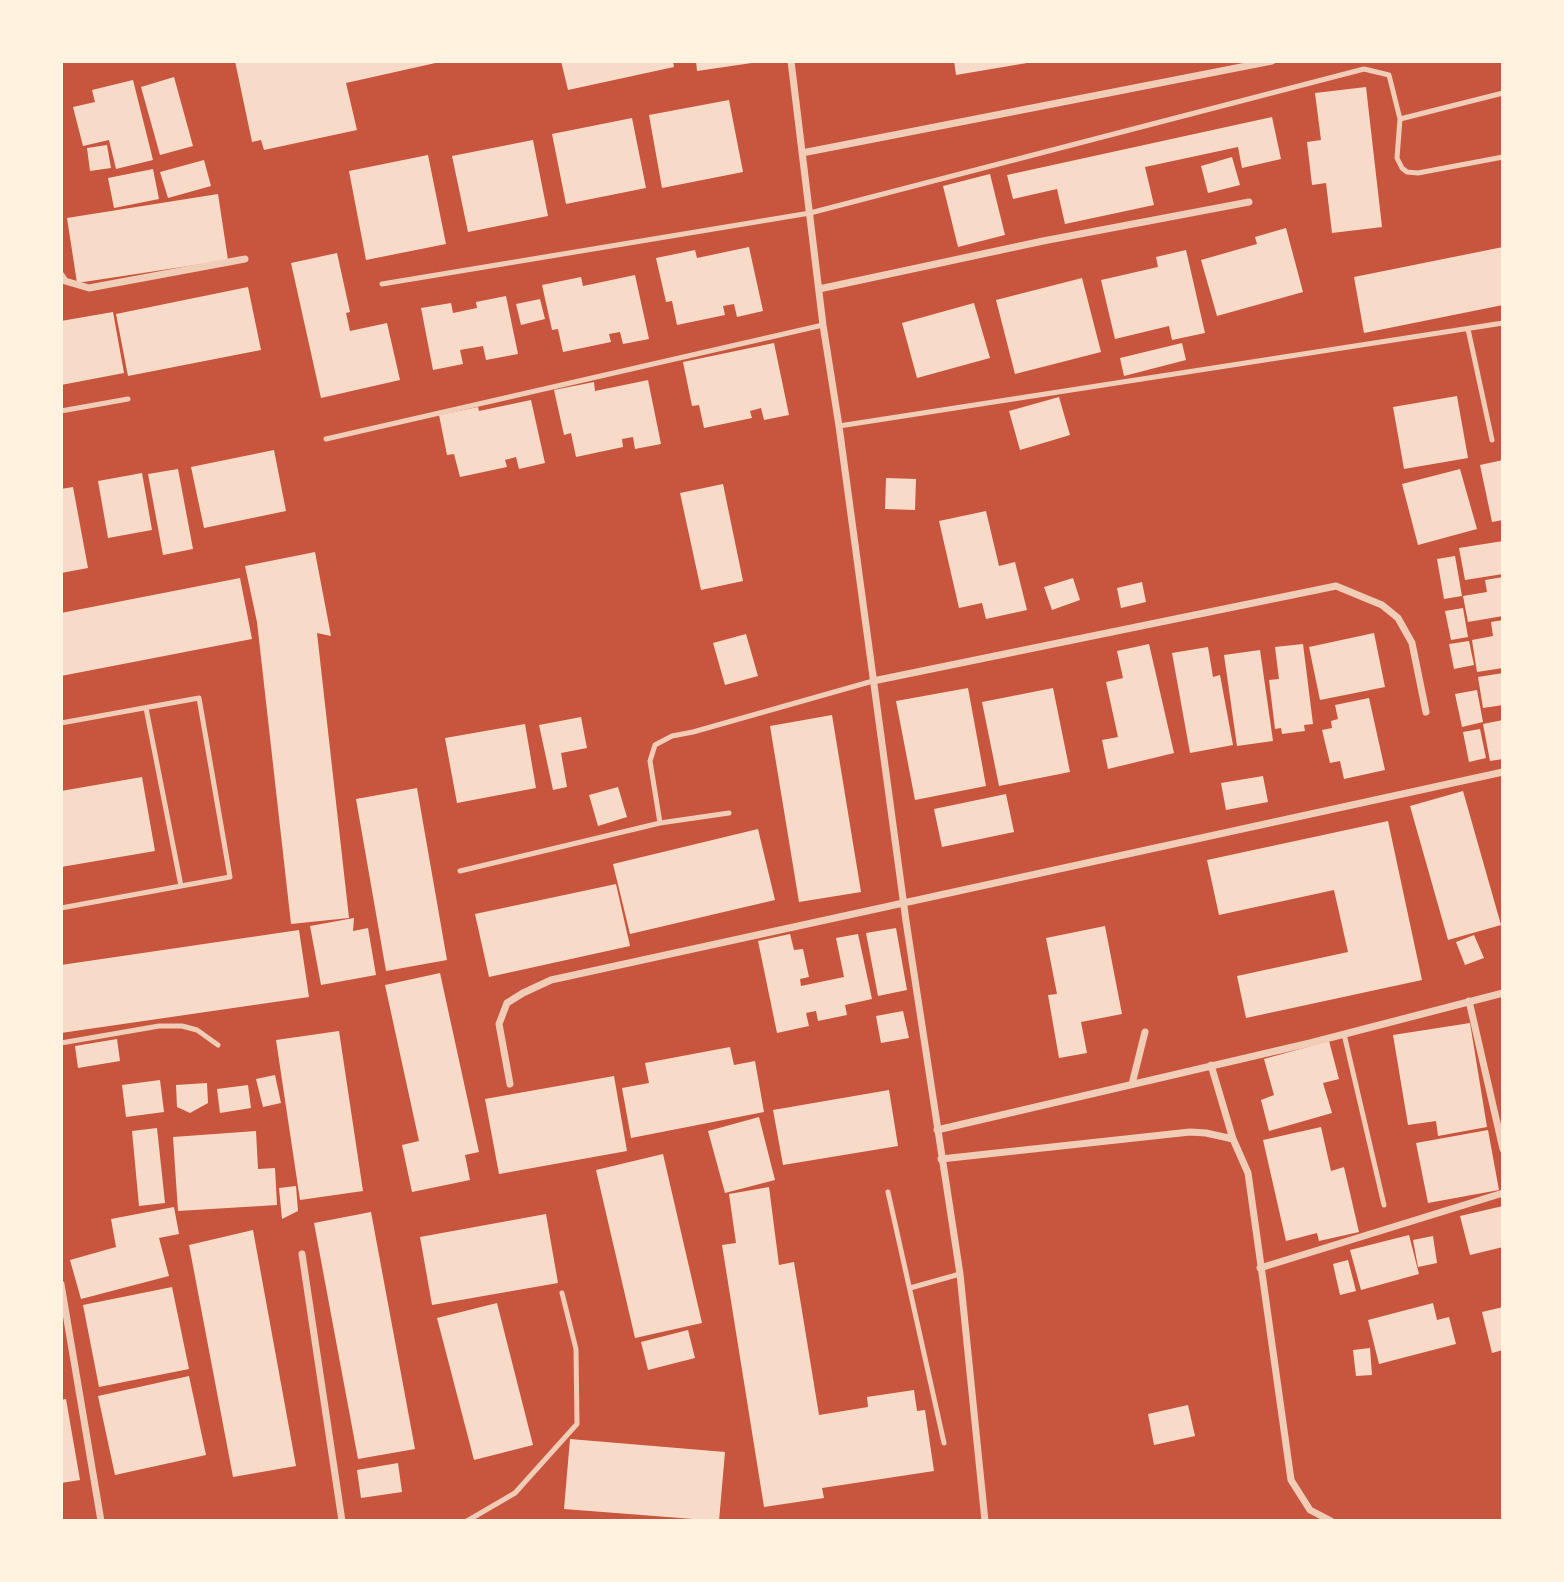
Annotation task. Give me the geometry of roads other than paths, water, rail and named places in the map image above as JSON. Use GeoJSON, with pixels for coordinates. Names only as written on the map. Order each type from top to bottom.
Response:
{"type":"FeatureCollection","features":[{"type":"Feature","properties":{"kind":"street"},"geometry":{"type":"LineString","coordinates":[[791,61],[822,325],[839,426],[904,904],[960,1274],[985,1521]]}},
{"type":"Feature","properties":{"kind":"street"},"geometry":{"type":"LineString","coordinates":[[802,153],[1272,61]]}},
{"type":"Feature","properties":{"kind":"street"},"geometry":{"type":"LineString","coordinates":[[818,289],[1043,241],[1249,202]]}},
{"type":"Feature","properties":{"kind":"street"},"geometry":{"type":"LineString","coordinates":[[61,275],[65,281],[89,288],[245,259]]}},
{"type":"Feature","properties":{"kind":"street"},"geometry":{"type":"LineString","coordinates":[[873,681],[1336,586],[1382,605],[1398,618],[1412,643],[1426,712]]}},
{"type":"Feature","properties":{"kind":"street"},"geometry":{"type":"LineString","coordinates":[[510,1084],[499,1024],[507,1003],[551,980],[1503,772]]}},
{"type":"Feature","properties":{"kind":"street"},"geometry":{"type":"LineString","coordinates":[[937,1130],[1344,1034],[1503,993]]}},
{"type":"Feature","properties":{"kind":"street"},"geometry":{"type":"LineString","coordinates":[[1469,1001],[1503,1149]]}},
{"type":"Feature","properties":{"kind":"street"},"geometry":{"type":"LineString","coordinates":[[1132,1084],[1145,1031]]}},
{"type":"Feature","properties":{"kind":"street"},"geometry":{"type":"LineString","coordinates":[[1211,1065],[1233,1139],[1248,1173],[1291,1480],[1310,1510],[1331,1521]]}},
{"type":"Feature","properties":{"kind":"street"},"geometry":{"type":"LineString","coordinates":[[941,1159],[1190,1132],[1233,1139]]}},
{"type":"Feature","properties":{"kind":"street"},"geometry":{"type":"LineString","coordinates":[[1260,1268],[1503,1193]]}},
{"type":"Feature","properties":{"kind":"street"},"geometry":{"type":"LineString","coordinates":[[302,1254],[342,1521]]}},
{"type":"Feature","properties":{"kind":"street"},"geometry":{"type":"LineString","coordinates":[[61,1284],[101,1521]]}},
{"type":"Feature","properties":{"kind":"lane"},"geometry":{"type":"LineString","coordinates":[[382,285],[810,213],[1364,69],[1389,75],[1400,119],[1397,158],[1407,172],[1418,173],[1503,157]]}},
{"type":"Feature","properties":{"kind":"lane"},"geometry":{"type":"LineString","coordinates":[[1400,119],[1503,93]]}},
{"type":"Feature","properties":{"kind":"lane"},"geometry":{"type":"LineString","coordinates":[[839,426],[1503,323]]}},
{"type":"Feature","properties":{"kind":"lane"},"geometry":{"type":"LineString","coordinates":[[326,439],[822,325]]}},
{"type":"Feature","properties":{"kind":"lane"},"geometry":{"type":"LineString","coordinates":[[1468,329],[1492,440]]}},
{"type":"Feature","properties":{"kind":"lane"},"geometry":{"type":"LineString","coordinates":[[61,411],[128,399]]}},
{"type":"Feature","properties":{"kind":"lane"},"geometry":{"type":"LineString","coordinates":[[660,823],[650,761],[655,744],[672,736],[873,681]]}},
{"type":"Feature","properties":{"kind":"lane"},"geometry":{"type":"LineString","coordinates":[[61,723],[199,698],[230,877],[61,908]]}},
{"type":"Feature","properties":{"kind":"lane"},"geometry":{"type":"LineString","coordinates":[[146,708],[181,886]]}},
{"type":"Feature","properties":{"kind":"lane"},"geometry":{"type":"LineString","coordinates":[[460,871],[660,823],[729,813]]}},
{"type":"Feature","properties":{"kind":"lane"},"geometry":{"type":"LineString","coordinates":[[61,1043],[159,1026],[182,1026],[197,1030],[218,1045]]}},
{"type":"Feature","properties":{"kind":"lane"},"geometry":{"type":"LineString","coordinates":[[1344,1034],[1384,1205]]}},
{"type":"Feature","properties":{"kind":"lane"},"geometry":{"type":"LineString","coordinates":[[888,1192],[944,1443]]}},
{"type":"Feature","properties":{"kind":"lane"},"geometry":{"type":"LineString","coordinates":[[910,1288],[960,1274]]}},
{"type":"Feature","properties":{"kind":"lane"},"geometry":{"type":"LineString","coordinates":[[467,1521],[515,1493],[577,1424],[576,1349],[562,1293]]}}]}
